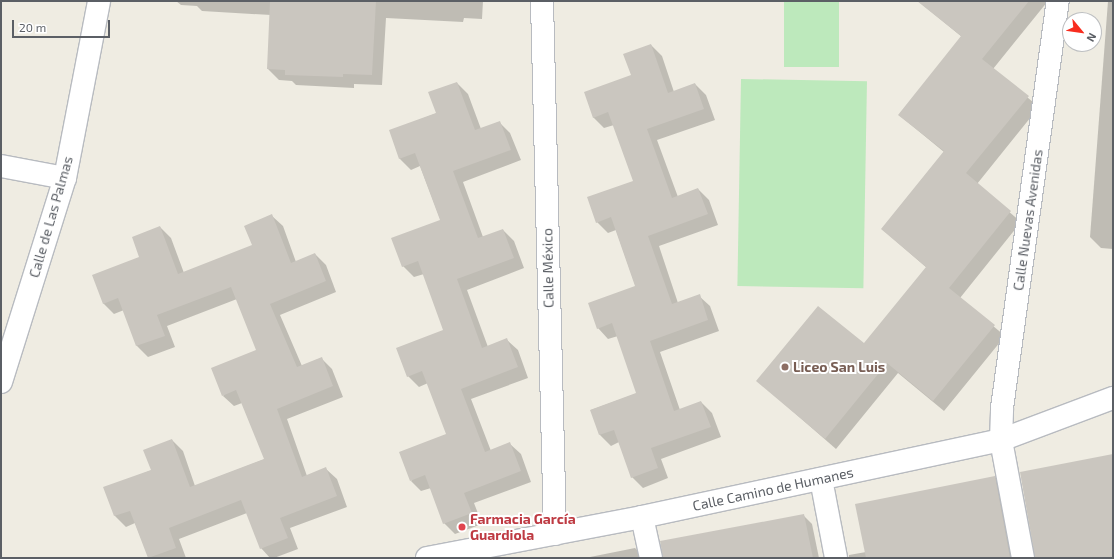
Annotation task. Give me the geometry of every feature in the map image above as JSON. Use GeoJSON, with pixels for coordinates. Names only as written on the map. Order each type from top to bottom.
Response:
{"type":"FeatureCollection","features":[{"type":"Feature","properties":{"kind":"street","name":"Calle de Las Palmas"},"geometry":{"type":"LineString","coordinates":[[1,382],[65,178],[99,1]]}},
{"type":"Feature","properties":{"kind":"street","name":"Calle México"},"geometry":{"type":"LineString","coordinates":[[542,1],[555,534]]}},
{"type":"Feature","properties":{"kind":"street","name":"Calle Nuevas Avenidas"},"geometry":{"type":"LineString","coordinates":[[1023,558],[1001,440],[1002,408],[1058,1]]}},
{"type":"Feature","properties":{"kind":"street"},"geometry":{"type":"LineString","coordinates":[[1,166],[65,178]]}},
{"type":"Feature","properties":{"kind":"street","name":"Calle Camino de Humanes"},"geometry":{"type":"LineString","coordinates":[[427,558],[461,554],[642,517],[1001,440],[1113,398]]}},
{"type":"Feature","properties":{"kind":"street"},"geometry":{"type":"LineString","coordinates":[[821,479],[836,558]]}},
{"type":"Feature","properties":{"kind":"street"},"geometry":{"type":"LineString","coordinates":[[642,517],[651,558]]}},
{"type":"Feature","properties":{"kind":"green space"},"geometry":{"type":"Polygon","coordinates":[[[784,1],[839,1],[839,67],[784,67],[784,1]]]}},
{"type":"Feature","properties":{"kind":"green space"},"geometry":{"type":"Polygon","coordinates":[[[741,79],[867,81],[863,288],[737,286],[741,79]]]}},
{"type":"Feature","properties":{"kind":"building"},"geometry":{"type":"Polygon","coordinates":[[[270,1],[376,1],[372,75],[343,74],[343,77],[285,75],[285,70],[267,69],[270,1]]]}},
{"type":"Feature","properties":{"kind":"building"},"geometry":{"type":"Polygon","coordinates":[[[917,1],[1029,1],[982,59],[1029,96],[966,173],[1011,211],[949,288],[995,325],[933,401],[887,363],[825,439],[756,381],[818,306],[864,343],[926,267],[881,229],[944,151],[898,115],[961,36],[917,1]]]}},
{"type":"Feature","properties":{"kind":"building"},"geometry":{"type":"Polygon","coordinates":[[[651,44],[668,93],[695,83],[704,109],[647,129],[672,198],[698,188],[708,214],[648,236],[672,304],[700,294],[708,320],[650,341],[674,411],[701,401],[711,427],[651,448],[658,468],[631,478],[614,430],[599,435],[590,410],[636,393],[612,323],[597,329],[588,303],[635,286],[611,217],[596,223],[587,197],[633,181],[608,112],[593,118],[584,92],[631,75],[623,54],[651,44]]]}},
{"type":"Feature","properties":{"kind":"building"},"geometry":{"type":"Polygon","coordinates":[[[457,82],[475,130],[500,121],[511,150],[453,171],[478,238],[503,229],[514,258],[457,279],[482,348],[507,338],[518,367],[461,389],[485,452],[510,442],[521,471],[464,493],[472,513],[443,524],[425,475],[410,481],[399,452],[446,434],[422,371],[407,377],[396,348],[443,330],[418,261],[402,267],[391,238],[440,220],[415,153],[399,159],[389,130],[436,113],[428,92],[457,82]]]}},
{"type":"Feature","properties":{"kind":"building"},"geometry":{"type":"Polygon","coordinates":[[[272,214],[291,263],[315,253],[326,281],[270,304],[297,367],[322,357],[333,386],[277,409],[302,477],[326,467],[337,496],[280,518],[288,538],[260,549],[241,500],[169,528],[176,548],[148,558],[130,511],[114,516],[103,487],[151,470],[143,450],[172,439],[190,487],[264,459],[236,390],[222,396],[211,368],[256,350],[231,287],[157,315],[165,336],[136,346],[118,298],[103,304],[92,275],[139,257],[132,237],[160,226],[178,274],[252,245],[244,226],[272,214]]]}},
{"type":"Feature","properties":{"kind":"building"},"geometry":{"type":"Polygon","coordinates":[[[1113,454],[1113,558],[1035,558],[1020,472],[1113,454]]]}},
{"type":"Feature","properties":{"kind":"building"},"geometry":{"type":"Polygon","coordinates":[[[995,476],[1010,558],[866,558],[855,504],[995,476]]]}},
{"type":"Feature","properties":{"kind":"building"},"geometry":{"type":"Polygon","coordinates":[[[804,514],[813,558],[663,558],[660,541],[804,514]]]}},
{"type":"Feature","properties":{"kind":"place","name":"Liceo San Luis"},"geometry":{"type":"Point","coordinates":[785,367]}},
{"type":"Feature","properties":{"kind":"place","name":"Farmacia García Guardiola"},"geometry":{"type":"Point","coordinates":[462,527]}}]}
